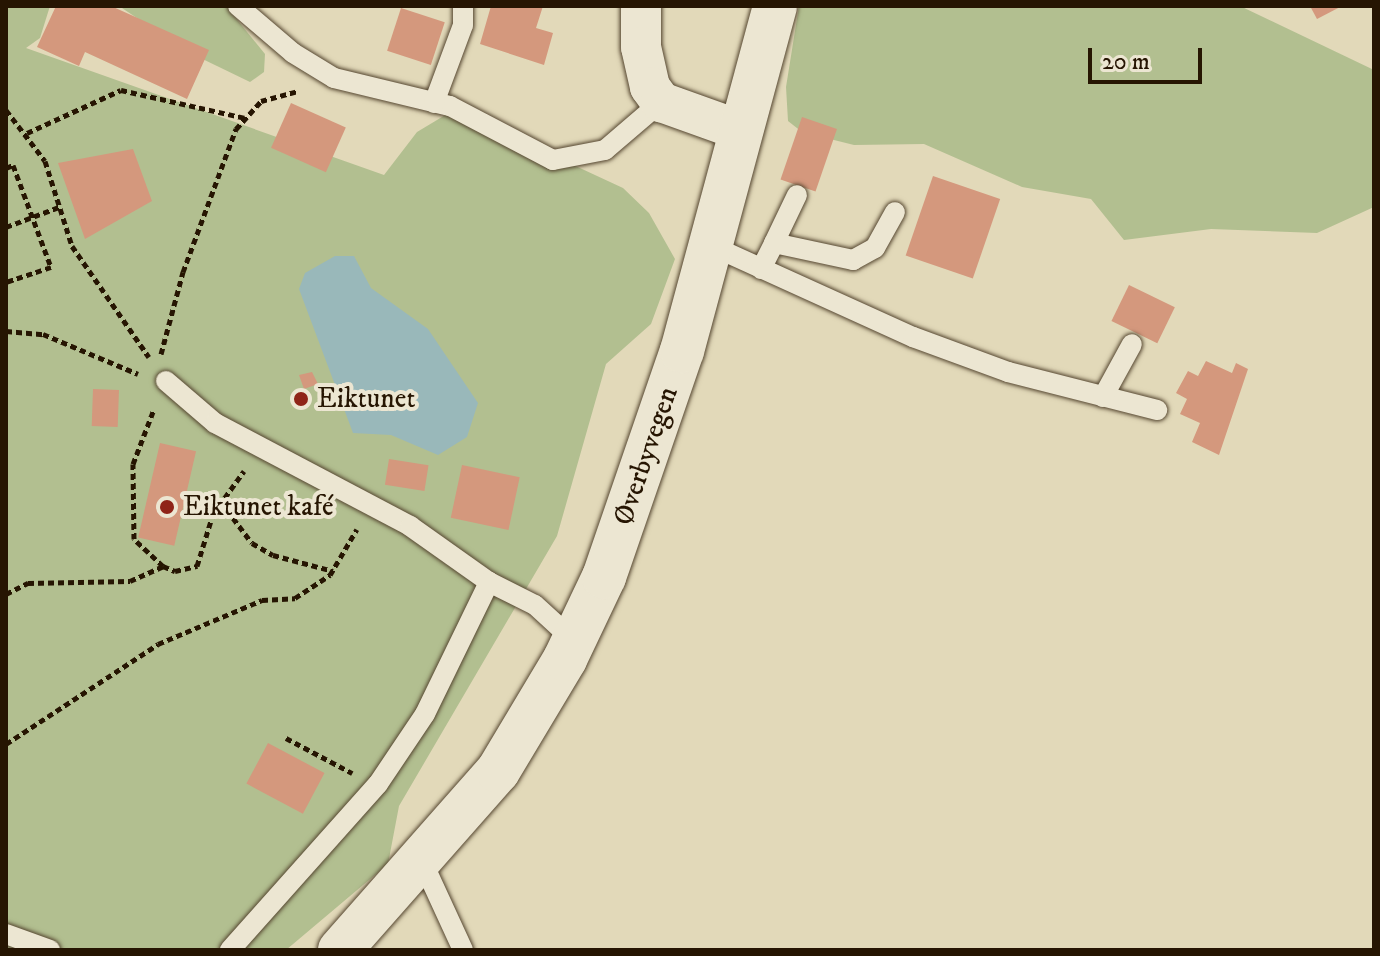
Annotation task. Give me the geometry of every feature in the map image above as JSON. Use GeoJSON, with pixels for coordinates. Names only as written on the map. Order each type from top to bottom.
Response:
{"type":"FeatureCollection","features":[{"type":"Feature","properties":{"kind":"main road","name":"Øverbyvegen"},"geometry":{"type":"LineString","coordinates":[[340,950],[423,863],[498,771],[604,577],[645,464],[710,245],[775,6]]}},
{"type":"Feature","properties":{"kind":"street"},"geometry":{"type":"LineString","coordinates":[[642,7],[641,47],[650,87],[661,102],[742,131]]}},
{"type":"Feature","properties":{"kind":"lane"},"geometry":{"type":"LineString","coordinates":[[238,6],[293,53],[354,86],[434,103],[564,160],[605,150],[661,102]]}},
{"type":"Feature","properties":{"kind":"lane"},"geometry":{"type":"LineString","coordinates":[[434,103],[463,25],[463,6]]}},
{"type":"Feature","properties":{"kind":"lane"},"geometry":{"type":"LineString","coordinates":[[761,269],[797,195]]}},
{"type":"Feature","properties":{"kind":"lane"},"geometry":{"type":"LineString","coordinates":[[774,243],[853,260],[875,248],[895,212]]}},
{"type":"Feature","properties":{"kind":"lane"},"geometry":{"type":"LineString","coordinates":[[710,245],[913,337],[1008,372],[1157,410]]}},
{"type":"Feature","properties":{"kind":"lane"},"geometry":{"type":"LineString","coordinates":[[1103,397],[1132,344]]}},
{"type":"Feature","properties":{"kind":"lane"},"geometry":{"type":"LineString","coordinates":[[166,381],[215,423],[260,450],[410,526],[489,582],[535,605],[571,638]]}},
{"type":"Feature","properties":{"kind":"lane"},"geometry":{"type":"LineString","coordinates":[[230,950],[378,784],[425,714],[489,582]]}},
{"type":"Feature","properties":{"kind":"lane"},"geometry":{"type":"LineString","coordinates":[[423,863],[463,950]]}},
{"type":"Feature","properties":{"kind":"lane"},"geometry":{"type":"LineString","coordinates":[[6,934],[50,950]]}},
{"type":"Feature","properties":{"kind":"path"},"geometry":{"type":"LineString","coordinates":[[260,450],[219,504],[197,566],[175,571],[163,566],[134,539],[133,464],[166,381],[162,346],[183,272],[218,171],[246,118],[278,93],[354,86]]}},
{"type":"Feature","properties":{"kind":"path"},"geometry":{"type":"LineString","coordinates":[[27,133],[121,90],[246,118]]}},
{"type":"Feature","properties":{"kind":"path"},"geometry":{"type":"LineString","coordinates":[[6,110],[27,133],[45,161],[72,246],[166,381]]}},
{"type":"Feature","properties":{"kind":"path"},"geometry":{"type":"LineString","coordinates":[[6,168],[13,165],[51,267],[6,282]]}},
{"type":"Feature","properties":{"kind":"path"},"geometry":{"type":"LineString","coordinates":[[6,227],[59,207]]}},
{"type":"Feature","properties":{"kind":"path"},"geometry":{"type":"LineString","coordinates":[[6,331],[43,334],[120,370],[166,381]]}},
{"type":"Feature","properties":{"kind":"path"},"geometry":{"type":"LineString","coordinates":[[194,498],[219,504],[252,543],[292,563],[333,571]]}},
{"type":"Feature","properties":{"kind":"path"},"geometry":{"type":"LineString","coordinates":[[6,744],[158,644],[262,600],[295,598],[333,571],[371,507]]}},
{"type":"Feature","properties":{"kind":"path"},"geometry":{"type":"LineString","coordinates":[[6,594],[28,583],[130,581],[163,566]]}},
{"type":"Feature","properties":{"kind":"path"},"geometry":{"type":"LineString","coordinates":[[286,738],[378,784]]}},
{"type":"Feature","properties":{"kind":"green space","name":"Eiktunet"},"geometry":{"type":"Polygon","coordinates":[[[6,6],[50,6],[40,38],[26,48],[384,175],[417,132],[447,114],[513,137],[623,188],[649,213],[675,259],[651,324],[606,364],[557,536],[399,806],[388,864],[286,950],[6,950],[6,6]]]}},
{"type":"Feature","properties":{"kind":"green space"},"geometry":{"type":"Polygon","coordinates":[[[119,6],[226,6],[265,54],[264,72],[250,82],[186,51],[119,6]]]}},
{"type":"Feature","properties":{"kind":"green space"},"geometry":{"type":"Polygon","coordinates":[[[799,6],[1240,6],[1374,70],[1374,207],[1317,233],[1211,229],[1124,240],[1091,199],[1022,187],[924,144],[854,145],[802,132],[788,121],[786,87],[799,6]]]}},
{"type":"Feature","properties":{"kind":"water"},"geometry":{"type":"Polygon","coordinates":[[[335,256],[354,256],[371,288],[428,329],[478,403],[467,437],[438,455],[391,435],[353,433],[299,289],[305,273],[335,256]]]}},
{"type":"Feature","properties":{"kind":"building"},"geometry":{"type":"Polygon","coordinates":[[[56,6],[111,6],[209,50],[187,99],[85,52],[79,66],[37,47],[56,6]]]}},
{"type":"Feature","properties":{"kind":"building"},"geometry":{"type":"Polygon","coordinates":[[[491,6],[543,6],[536,28],[553,33],[544,65],[480,44],[491,6]]]}},
{"type":"Feature","properties":{"kind":"building"},"geometry":{"type":"Polygon","coordinates":[[[1310,6],[1342,6],[1317,19],[1310,6]]]}},
{"type":"Feature","properties":{"kind":"building"},"geometry":{"type":"Polygon","coordinates":[[[401,8],[445,22],[431,65],[387,51],[401,8]]]}},
{"type":"Feature","properties":{"kind":"building"},"geometry":{"type":"Polygon","coordinates":[[[291,103],[346,127],[326,172],[271,148],[291,103]]]}},
{"type":"Feature","properties":{"kind":"building"},"geometry":{"type":"Polygon","coordinates":[[[802,117],[837,129],[815,191],[781,179],[802,117]]]}},
{"type":"Feature","properties":{"kind":"building"},"geometry":{"type":"Polygon","coordinates":[[[133,149],[152,201],[85,239],[58,163],[133,149]]]}},
{"type":"Feature","properties":{"kind":"building"},"geometry":{"type":"Polygon","coordinates":[[[933,176],[1000,199],[973,279],[906,255],[933,176]]]}},
{"type":"Feature","properties":{"kind":"building"},"geometry":{"type":"Polygon","coordinates":[[[1129,285],[1175,307],[1157,343],[1111,321],[1129,285]]]}},
{"type":"Feature","properties":{"kind":"building"},"geometry":{"type":"Polygon","coordinates":[[[1206,361],[1232,373],[1236,363],[1248,369],[1219,455],[1192,442],[1200,423],[1180,414],[1187,399],[1176,393],[1188,371],[1198,376],[1206,361]]]}},
{"type":"Feature","properties":{"kind":"building"},"geometry":{"type":"Polygon","coordinates":[[[312,372],[318,384],[304,389],[299,375],[312,372]]]}},
{"type":"Feature","properties":{"kind":"building"},"geometry":{"type":"Polygon","coordinates":[[[93,389],[119,390],[118,427],[92,426],[93,389]]]}},
{"type":"Feature","properties":{"kind":"building"},"geometry":{"type":"Polygon","coordinates":[[[160,443],[196,451],[174,546],[138,538],[160,443]]]}},
{"type":"Feature","properties":{"kind":"building"},"geometry":{"type":"Polygon","coordinates":[[[389,459],[429,465],[424,491],[385,485],[389,459]]]}},
{"type":"Feature","properties":{"kind":"building"},"geometry":{"type":"Polygon","coordinates":[[[462,465],[520,477],[508,530],[451,518],[462,465]]]}},
{"type":"Feature","properties":{"kind":"building"},"geometry":{"type":"Polygon","coordinates":[[[268,743],[325,773],[303,814],[246,784],[268,743]]]}},
{"type":"Feature","properties":{"kind":"place","name":"Eiktunet"},"geometry":{"type":"Point","coordinates":[301,399]}},
{"type":"Feature","properties":{"kind":"place","name":"Eiktunet kafé"},"geometry":{"type":"Point","coordinates":[167,507]}}]}
